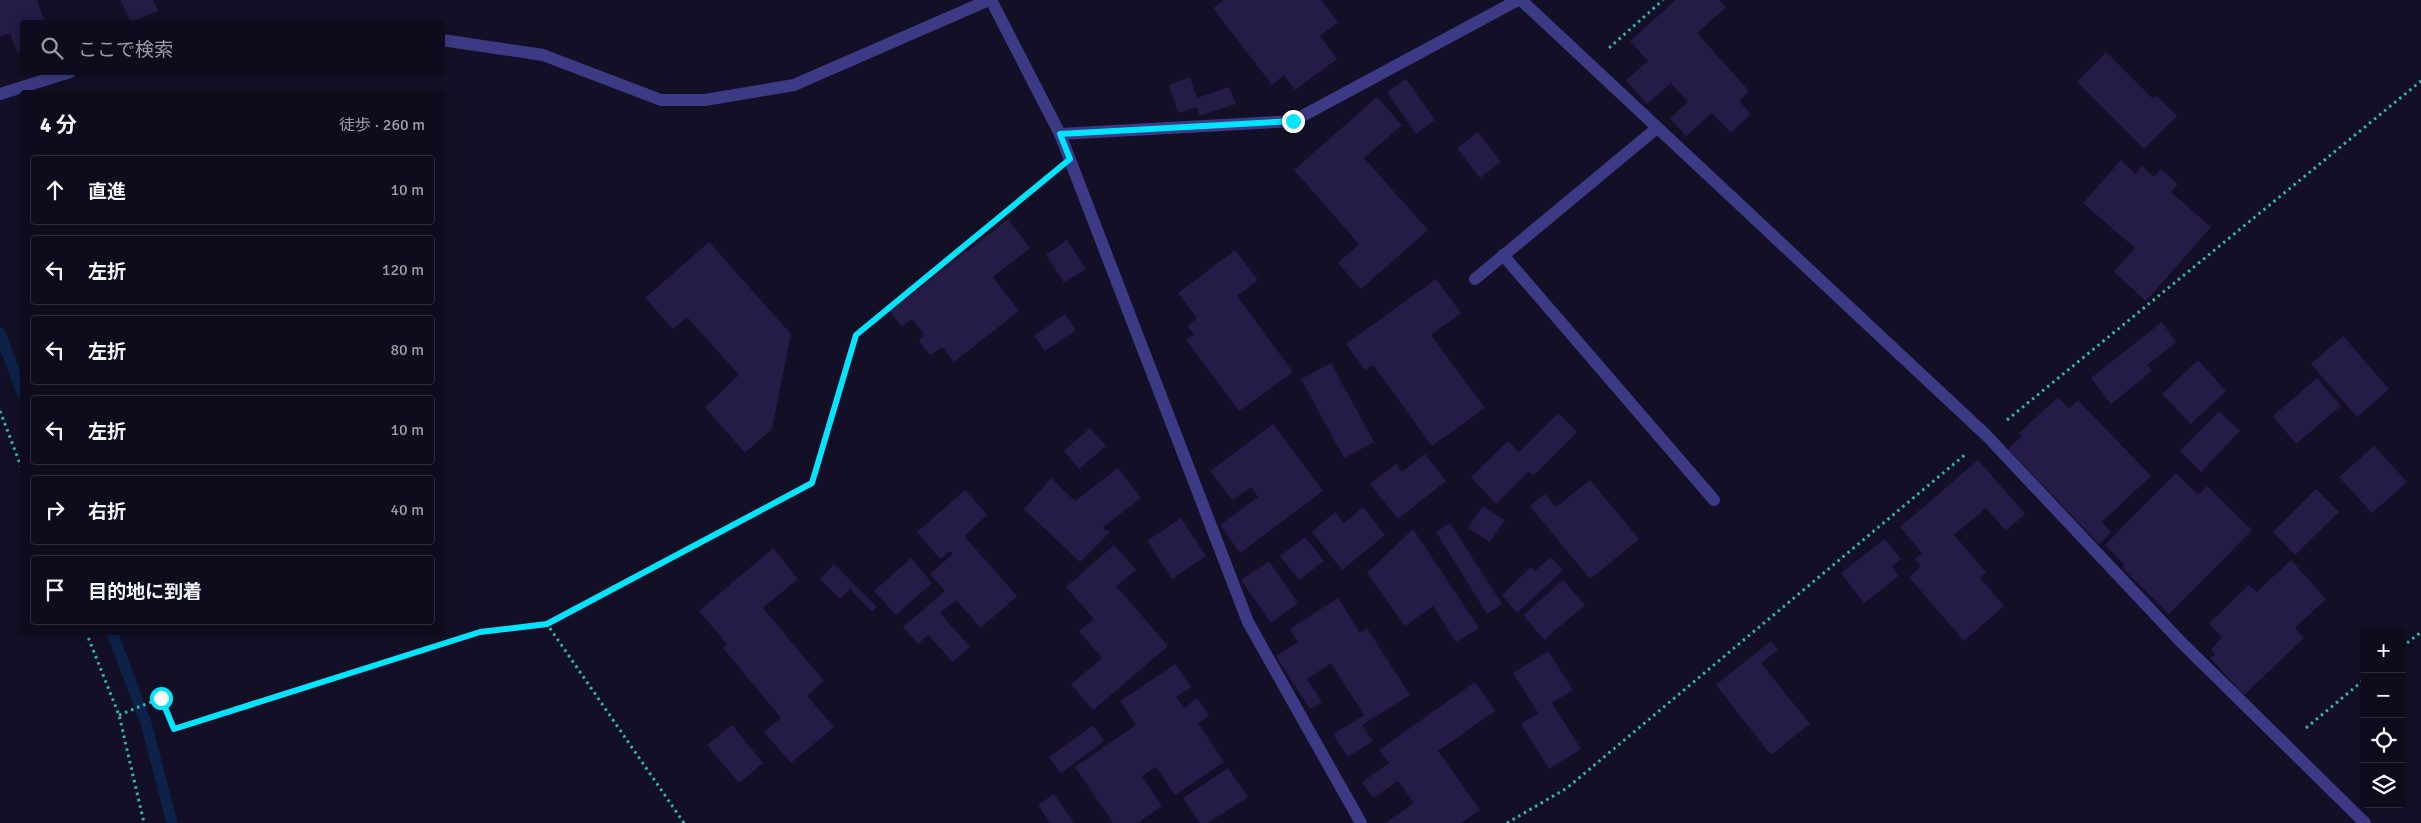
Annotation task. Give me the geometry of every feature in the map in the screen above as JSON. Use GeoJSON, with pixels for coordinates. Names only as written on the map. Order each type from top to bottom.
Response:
{"type":"FeatureCollection","features":[{"type":"Feature","properties":{"kind":"street"},"geometry":{"type":"LineString","coordinates":[[445,40],[543,55],[661,100],[705,100],[794,85],[990,0],[1060,134],[1248,622],[1361,823]]}},
{"type":"Feature","properties":{"kind":"street"},"geometry":{"type":"LineString","coordinates":[[1060,134],[1293,121],[1519,0],[1987,436],[2181,642],[2365,823]]}},
{"type":"Feature","properties":{"kind":"street"},"geometry":{"type":"LineString","coordinates":[[0,94],[60,75]]}},
{"type":"Feature","properties":{"kind":"street"},"geometry":{"type":"LineString","coordinates":[[1475,279],[1657,128]]}},
{"type":"Feature","properties":{"kind":"street"},"geometry":{"type":"LineString","coordinates":[[1503,255],[1714,500]]}},
{"type":"Feature","properties":{"kind":"path"},"geometry":{"type":"LineString","coordinates":[[1590,65],[1664,0]]}},
{"type":"Feature","properties":{"kind":"path"},"geometry":{"type":"LineString","coordinates":[[1507,823],[1567,788],[1987,436],[2421,81]]}},
{"type":"Feature","properties":{"kind":"path"},"geometry":{"type":"LineString","coordinates":[[119,715],[161,698],[174,729],[480,632],[547,624],[812,483],[856,335],[1070,159]]}},
{"type":"Feature","properties":{"kind":"path"},"geometry":{"type":"LineString","coordinates":[[0,411],[20,464]]}},
{"type":"Feature","properties":{"kind":"path"},"geometry":{"type":"LineString","coordinates":[[547,624],[684,823]]}},
{"type":"Feature","properties":{"kind":"path"},"geometry":{"type":"LineString","coordinates":[[2406,644],[2421,632]]}},
{"type":"Feature","properties":{"kind":"path"},"geometry":{"type":"LineString","coordinates":[[87,635],[119,715],[144,823]]}},
{"type":"Feature","properties":{"kind":"path"},"geometry":{"type":"LineString","coordinates":[[2286,745],[2361,682]]}},
{"type":"Feature","properties":{"kind":"building"},"geometry":{"type":"Polygon","coordinates":[[[0,0],[37,0],[44,20],[20,20],[20,51],[17,52],[10,33],[0,37],[0,0]]]}},
{"type":"Feature","properties":{"kind":"building"},"geometry":{"type":"Polygon","coordinates":[[[120,0],[153,0],[158,11],[136,20],[130,20],[120,0]]]}},
{"type":"Feature","properties":{"kind":"building"},"geometry":{"type":"Polygon","coordinates":[[[1223,0],[1321,0],[1338,22],[1320,36],[1337,59],[1295,90],[1284,75],[1272,85],[1213,8],[1223,0]]]}},
{"type":"Feature","properties":{"kind":"building"},"geometry":{"type":"Polygon","coordinates":[[[1676,0],[1719,0],[1726,7],[1697,33],[1749,91],[1739,101],[1751,114],[1731,133],[1712,113],[1686,136],[1670,118],[1688,102],[1671,83],[1647,104],[1626,80],[1648,61],[1630,41],[1676,0]]]}},
{"type":"Feature","properties":{"kind":"building"},"geometry":{"type":"Polygon","coordinates":[[[2106,52],[2153,99],[2157,96],[2177,116],[2144,149],[2077,82],[2106,52]]]}},
{"type":"Feature","properties":{"kind":"building"},"geometry":{"type":"Polygon","coordinates":[[[1190,77],[1197,98],[1229,87],[1236,104],[1199,116],[1197,107],[1178,113],[1169,85],[1190,77]]]}},
{"type":"Feature","properties":{"kind":"building"},"geometry":{"type":"Polygon","coordinates":[[[1406,79],[1435,120],[1416,134],[1387,92],[1406,79]]]}},
{"type":"Feature","properties":{"kind":"building"},"geometry":{"type":"Polygon","coordinates":[[[1377,97],[1402,125],[1364,158],[1428,230],[1361,289],[1338,263],[1359,244],[1294,170],[1377,97]]]}},
{"type":"Feature","properties":{"kind":"building"},"geometry":{"type":"Polygon","coordinates":[[[1478,132],[1501,162],[1480,178],[1457,148],[1478,132]]]}},
{"type":"Feature","properties":{"kind":"building"},"geometry":{"type":"Polygon","coordinates":[[[2121,160],[2135,174],[2142,166],[2154,177],[2161,169],[2178,184],[2171,192],[2211,227],[2146,301],[2114,272],[2135,248],[2083,203],[2121,160]]]}},
{"type":"Feature","properties":{"kind":"building"},"geometry":{"type":"Polygon","coordinates":[[[1008,219],[1030,248],[993,277],[1019,311],[954,362],[942,347],[930,355],[919,341],[924,334],[912,319],[902,327],[890,311],[1008,219]]]}},
{"type":"Feature","properties":{"kind":"building"},"geometry":{"type":"Polygon","coordinates":[[[1067,240],[1086,269],[1064,283],[1046,255],[1067,240]]]}},
{"type":"Feature","properties":{"kind":"building"},"geometry":{"type":"Polygon","coordinates":[[[709,242],[791,334],[772,429],[745,453],[705,407],[739,375],[687,317],[673,329],[645,298],[709,242]]]}},
{"type":"Feature","properties":{"kind":"building"},"geometry":{"type":"Polygon","coordinates":[[[1235,250],[1258,280],[1237,296],[1293,372],[1239,411],[1186,340],[1194,334],[1187,326],[1197,318],[1178,293],[1235,250]]]}},
{"type":"Feature","properties":{"kind":"building"},"geometry":{"type":"Polygon","coordinates":[[[1436,279],[1461,313],[1431,335],[1485,408],[1432,446],[1373,365],[1365,370],[1346,344],[1436,279]]]}},
{"type":"Feature","properties":{"kind":"building"},"geometry":{"type":"Polygon","coordinates":[[[1065,314],[1076,330],[1045,351],[1034,336],[1065,314]]]}},
{"type":"Feature","properties":{"kind":"building"},"geometry":{"type":"Polygon","coordinates":[[[2162,322],[2176,342],[2147,365],[2152,371],[2111,404],[2091,378],[2162,322]]]}},
{"type":"Feature","properties":{"kind":"building"},"geometry":{"type":"Polygon","coordinates":[[[2343,336],[2389,389],[2357,417],[2311,364],[2343,336]]]}},
{"type":"Feature","properties":{"kind":"building"},"geometry":{"type":"Polygon","coordinates":[[[2198,360],[2226,391],[2191,424],[2162,394],[2198,360]]]}},
{"type":"Feature","properties":{"kind":"building"},"geometry":{"type":"Polygon","coordinates":[[[1331,363],[1374,442],[1344,458],[1301,379],[1331,363]]]}},
{"type":"Feature","properties":{"kind":"building"},"geometry":{"type":"Polygon","coordinates":[[[2317,378],[2341,406],[2296,444],[2273,416],[2317,378]]]}},
{"type":"Feature","properties":{"kind":"building"},"geometry":{"type":"Polygon","coordinates":[[[2058,397],[2069,409],[2078,400],[2151,476],[2102,522],[2111,532],[2099,544],[2008,449],[2022,436],[2019,433],[2058,397]]]}},
{"type":"Feature","properties":{"kind":"building"},"geometry":{"type":"Polygon","coordinates":[[[2219,411],[2240,431],[2201,472],[2180,451],[2219,411]]]}},
{"type":"Feature","properties":{"kind":"building"},"geometry":{"type":"Polygon","coordinates":[[[1558,413],[1577,432],[1534,475],[1528,472],[1496,504],[1471,477],[1508,441],[1519,452],[1558,413]]]}},
{"type":"Feature","properties":{"kind":"building"},"geometry":{"type":"Polygon","coordinates":[[[1273,424],[1323,491],[1240,553],[1220,525],[1258,497],[1251,487],[1232,500],[1210,471],[1273,424]]]}},
{"type":"Feature","properties":{"kind":"building"},"geometry":{"type":"Polygon","coordinates":[[[1090,428],[1106,446],[1079,469],[1064,451],[1090,428]]]}},
{"type":"Feature","properties":{"kind":"building"},"geometry":{"type":"Polygon","coordinates":[[[2374,446],[2407,482],[2372,513],[2339,477],[2374,446]]]}},
{"type":"Feature","properties":{"kind":"building"},"geometry":{"type":"Polygon","coordinates":[[[1425,454],[1446,481],[1398,519],[1370,484],[1396,464],[1402,472],[1425,454]]]}},
{"type":"Feature","properties":{"kind":"building"},"geometry":{"type":"Polygon","coordinates":[[[1978,460],[2025,514],[2006,531],[1986,508],[1954,535],[1986,572],[1980,578],[2004,606],[1964,641],[1909,577],[1921,566],[1915,559],[1922,553],[1900,527],[1978,460]]]}},
{"type":"Feature","properties":{"kind":"building"},"geometry":{"type":"Polygon","coordinates":[[[1118,468],[1141,498],[1102,528],[1110,532],[1080,562],[1024,509],[1051,478],[1075,501],[1118,468]]]}},
{"type":"Feature","properties":{"kind":"building"},"geometry":{"type":"Polygon","coordinates":[[[2176,473],[2198,495],[2207,486],[2252,530],[2169,614],[2122,568],[2125,565],[2105,545],[2176,473]]]}},
{"type":"Feature","properties":{"kind":"building"},"geometry":{"type":"Polygon","coordinates":[[[1590,480],[1639,539],[1590,579],[1530,506],[1545,494],[1556,507],[1590,480]]]}},
{"type":"Feature","properties":{"kind":"building"},"geometry":{"type":"Polygon","coordinates":[[[2316,489],[2339,512],[2295,555],[2273,532],[2316,489]]]}},
{"type":"Feature","properties":{"kind":"building"},"geometry":{"type":"Polygon","coordinates":[[[965,490],[987,515],[964,536],[1017,596],[981,628],[956,600],[940,613],[970,647],[953,662],[928,635],[918,644],[903,627],[945,591],[930,574],[953,554],[950,551],[940,559],[917,532],[965,490]]]}},
{"type":"Feature","properties":{"kind":"building"},"geometry":{"type":"Polygon","coordinates":[[[1483,506],[1505,520],[1490,542],[1468,528],[1483,506]]]}},
{"type":"Feature","properties":{"kind":"building"},"geometry":{"type":"Polygon","coordinates":[[[1363,507],[1385,535],[1342,570],[1312,532],[1335,512],[1344,523],[1363,507]]]}},
{"type":"Feature","properties":{"kind":"building"},"geometry":{"type":"Polygon","coordinates":[[[1181,518],[1206,556],[1172,579],[1147,541],[1181,518]]]}},
{"type":"Feature","properties":{"kind":"building"},"geometry":{"type":"Polygon","coordinates":[[[1450,523],[1502,604],[1487,614],[1436,532],[1450,523]]]}},
{"type":"Feature","properties":{"kind":"building"},"geometry":{"type":"Polygon","coordinates":[[[1413,529],[1479,628],[1456,642],[1433,606],[1405,626],[1367,573],[1413,529]]]}},
{"type":"Feature","properties":{"kind":"building"},"geometry":{"type":"Polygon","coordinates":[[[1305,537],[1324,561],[1299,580],[1280,556],[1305,537]]]}},
{"type":"Feature","properties":{"kind":"building"},"geometry":{"type":"Polygon","coordinates":[[[1885,539],[1901,559],[1892,567],[1899,576],[1864,603],[1841,573],[1885,539]]]}},
{"type":"Feature","properties":{"kind":"building"},"geometry":{"type":"Polygon","coordinates":[[[1114,545],[1136,570],[1116,586],[1168,646],[1093,710],[1071,684],[1102,658],[1079,631],[1094,619],[1066,587],[1114,545]]]}},
{"type":"Feature","properties":{"kind":"building"},"geometry":{"type":"Polygon","coordinates":[[[773,548],[798,579],[763,608],[824,681],[807,696],[834,727],[791,763],[764,732],[781,718],[723,648],[727,644],[699,611],[773,548]]]}},
{"type":"Feature","properties":{"kind":"building"},"geometry":{"type":"Polygon","coordinates":[[[1551,557],[1563,570],[1517,613],[1502,595],[1531,567],[1535,571],[1551,557]]]}},
{"type":"Feature","properties":{"kind":"building"},"geometry":{"type":"Polygon","coordinates":[[[911,558],[932,583],[896,615],[874,591],[911,558]]]}},
{"type":"Feature","properties":{"kind":"building"},"geometry":{"type":"Polygon","coordinates":[[[2291,560],[2326,599],[2295,628],[2304,638],[2244,695],[2210,658],[2215,654],[2211,649],[2222,638],[2209,623],[2249,585],[2257,592],[2291,560]]]}},
{"type":"Feature","properties":{"kind":"building"},"geometry":{"type":"Polygon","coordinates":[[[1269,561],[1298,603],[1271,623],[1241,580],[1269,561]]]}},
{"type":"Feature","properties":{"kind":"building"},"geometry":{"type":"Polygon","coordinates":[[[834,564],[877,607],[872,612],[850,589],[840,599],[820,579],[834,564]]]}},
{"type":"Feature","properties":{"kind":"building"},"geometry":{"type":"Polygon","coordinates":[[[1563,580],[1585,605],[1544,640],[1523,615],[1563,580]]]}},
{"type":"Feature","properties":{"kind":"building"},"geometry":{"type":"Polygon","coordinates":[[[1338,598],[1360,633],[1367,628],[1410,695],[1362,725],[1373,741],[1348,757],[1333,734],[1364,715],[1331,663],[1307,679],[1322,702],[1310,709],[1276,656],[1298,642],[1290,629],[1338,598]]]}},
{"type":"Feature","properties":{"kind":"building"},"geometry":{"type":"Polygon","coordinates":[[[1771,641],[1778,650],[1761,663],[1810,724],[1771,755],[1716,685],[1771,641]]]}},
{"type":"Feature","properties":{"kind":"building"},"geometry":{"type":"Polygon","coordinates":[[[1548,651],[1573,690],[1552,703],[1581,749],[1549,769],[1521,724],[1538,713],[1513,673],[1548,651]]]}},
{"type":"Feature","properties":{"kind":"building"},"geometry":{"type":"Polygon","coordinates":[[[1175,664],[1191,687],[1176,697],[1184,708],[1197,698],[1209,716],[1198,723],[1224,762],[1175,795],[1156,767],[1142,776],[1162,806],[1137,823],[1113,823],[1075,767],[1136,725],[1120,701],[1175,664]]]}},
{"type":"Feature","properties":{"kind":"building"},"geometry":{"type":"Polygon","coordinates":[[[1475,682],[1495,711],[1438,751],[1480,810],[1461,823],[1385,823],[1414,803],[1398,781],[1373,798],[1362,782],[1389,763],[1379,750],[1475,682]]]}},
{"type":"Feature","properties":{"kind":"building"},"geometry":{"type":"Polygon","coordinates":[[[732,725],[763,763],[739,783],[707,745],[732,725]]]}},
{"type":"Feature","properties":{"kind":"building"},"geometry":{"type":"Polygon","coordinates":[[[1093,725],[1104,741],[1061,773],[1049,757],[1093,725]]]}},
{"type":"Feature","properties":{"kind":"building"},"geometry":{"type":"Polygon","coordinates":[[[1228,768],[1248,797],[1208,823],[1200,823],[1183,798],[1228,768]]]}},
{"type":"Feature","properties":{"kind":"building"},"geometry":{"type":"Polygon","coordinates":[[[1054,794],[1074,823],[1050,823],[1038,805],[1054,794]]]}},
{"type":"Feature","properties":{"kind":"waterway"},"geometry":{"type":"LineString","coordinates":[[0,333],[20,388]]}},
{"type":"Feature","properties":{"kind":"waterway"},"geometry":{"type":"LineString","coordinates":[[113,635],[146,723],[172,823]]}},
{"type":"Feature","properties":{"kind":"route"},"geometry":{"type":"LineString","coordinates":[[161,698],[174,729],[480,632],[547,624],[812,483],[856,335],[1070,159],[1060,134],[1293,121]]}}]}
